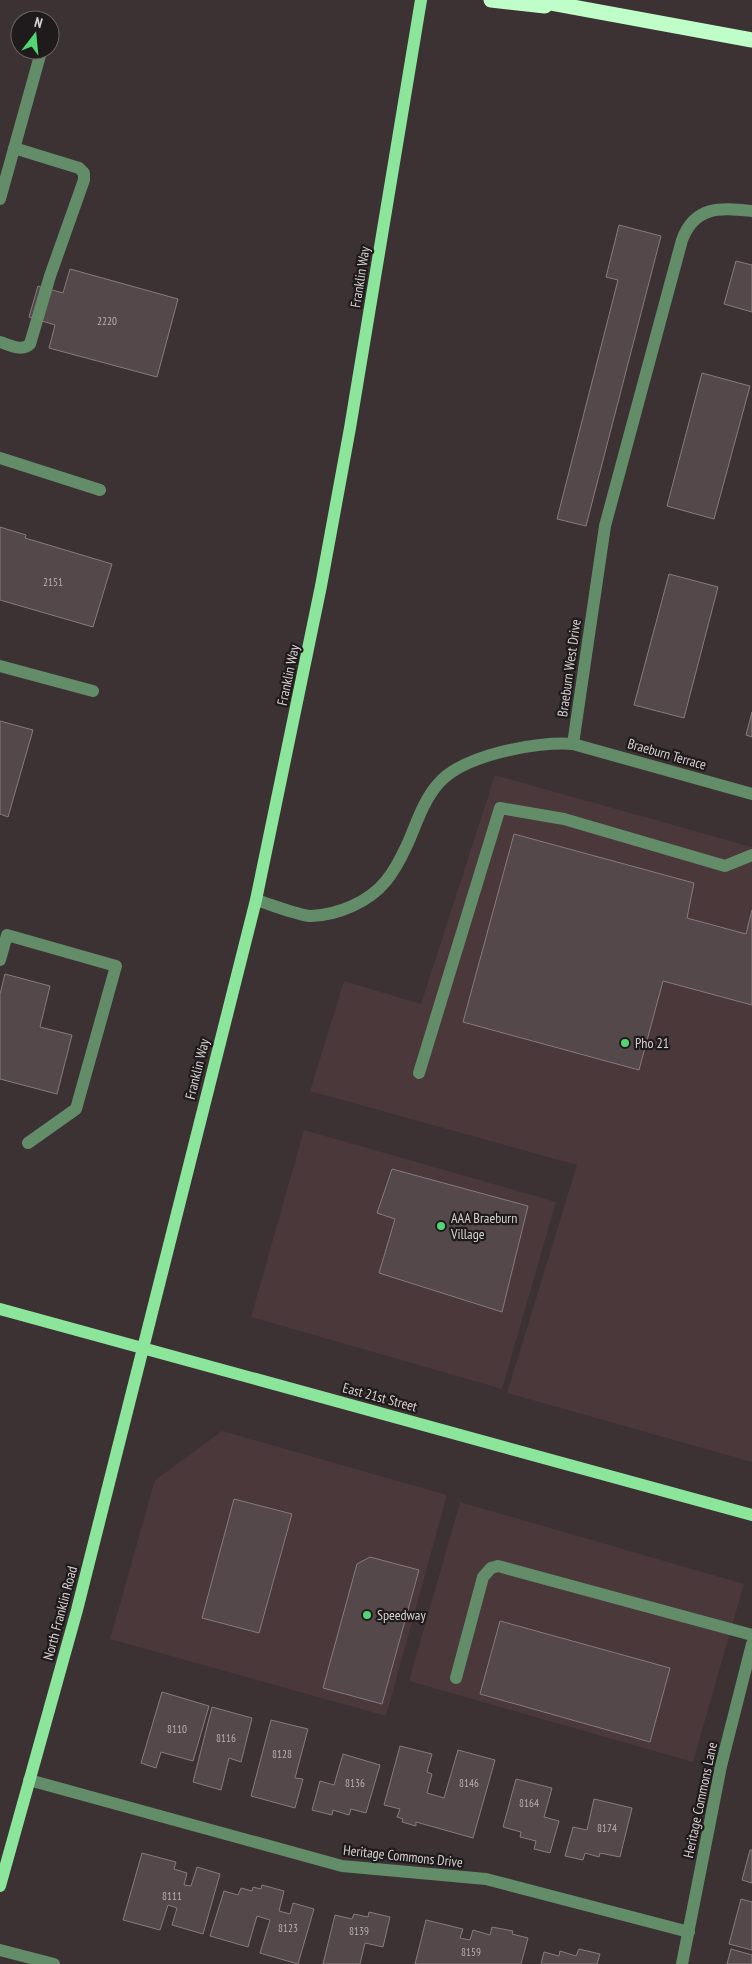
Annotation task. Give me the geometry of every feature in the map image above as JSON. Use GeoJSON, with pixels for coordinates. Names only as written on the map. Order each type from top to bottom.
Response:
{"type":"FeatureCollection","features":[{"type":"Feature","properties":{"kind":"highway"},"geometry":{"type":"LineString","coordinates":[[491,0],[583,10]]}},
{"type":"Feature","properties":{"kind":"highway"},"geometry":{"type":"LineString","coordinates":[[535,0],[752,40]]}},
{"type":"Feature","properties":{"kind":"main road","name":"Franklin Way"},"geometry":{"type":"LineString","coordinates":[[143,1347],[256,900],[323,576],[350,428],[421,0]]}},
{"type":"Feature","properties":{"kind":"main road","name":"East 21st Street"},"geometry":{"type":"LineString","coordinates":[[0,1309],[752,1515]]}},
{"type":"Feature","properties":{"kind":"main road","name":"North Franklin Road"},"geometry":{"type":"LineString","coordinates":[[0,1886],[77,1610],[143,1347]]}},
{"type":"Feature","properties":{"kind":"street"},"geometry":{"type":"LineString","coordinates":[[0,200],[39,60]]}},
{"type":"Feature","properties":{"kind":"street"},"geometry":{"type":"LineString","coordinates":[[0,342],[22,348],[30,344],[50,276],[84,180],[84,173],[79,168],[14,148]]}},
{"type":"Feature","properties":{"kind":"street","name":"Braeburn West Drive"},"geometry":{"type":"LineString","coordinates":[[574,744],[605,526],[682,240],[689,227],[699,216],[707,212],[722,208],[752,211]]}},
{"type":"Feature","properties":{"kind":"street"},"geometry":{"type":"LineString","coordinates":[[0,458],[100,490]]}},
{"type":"Feature","properties":{"kind":"street"},"geometry":{"type":"LineString","coordinates":[[0,666],[93,691]]}},
{"type":"Feature","properties":{"kind":"street"},"geometry":{"type":"LineString","coordinates":[[256,900],[310,916],[331,913],[361,902],[385,882],[392,873],[431,793],[449,773],[464,765],[522,747],[556,743],[574,744]]}},
{"type":"Feature","properties":{"kind":"street","name":"Braeburn Terrace"},"geometry":{"type":"LineString","coordinates":[[574,744],[752,794]]}},
{"type":"Feature","properties":{"kind":"street"},"geometry":{"type":"LineString","coordinates":[[419,1073],[500,808],[564,819],[725,866],[752,855]]}},
{"type":"Feature","properties":{"kind":"street"},"geometry":{"type":"LineString","coordinates":[[0,960],[7,935],[116,966],[76,1109],[28,1143]]}},
{"type":"Feature","properties":{"kind":"street"},"geometry":{"type":"LineString","coordinates":[[456,1678],[483,1577],[491,1568],[498,1566],[752,1635]]}},
{"type":"Feature","properties":{"kind":"street","name":"Heritage Commons Lane"},"geometry":{"type":"LineString","coordinates":[[682,1964],[721,1766],[752,1644]]}},
{"type":"Feature","properties":{"kind":"street","name":"Heritage Commons Drive"},"geometry":{"type":"LineString","coordinates":[[29,1780],[342,1866],[486,1879],[689,1932]]}},
{"type":"Feature","properties":{"kind":"street"},"geometry":{"type":"LineString","coordinates":[[0,1950],[54,1964]]}},
{"type":"Feature","properties":{"kind":"shaded area"},"geometry":{"type":"Polygon","coordinates":[[[495,775],[752,847],[752,1462],[507,1393],[577,1165],[310,1091],[344,981],[421,1004],[495,775]]]}},
{"type":"Feature","properties":{"kind":"shaded area"},"geometry":{"type":"Polygon","coordinates":[[[304,1130],[556,1202],[502,1389],[251,1317],[304,1130]]]}},
{"type":"Feature","properties":{"kind":"shaded area"},"geometry":{"type":"Polygon","coordinates":[[[222,1431],[447,1495],[386,1716],[110,1639],[155,1480],[222,1431]]]}},
{"type":"Feature","properties":{"kind":"shaded area"},"geometry":{"type":"Polygon","coordinates":[[[460,1502],[744,1584],[693,1762],[409,1681],[460,1502]]]}},
{"type":"Feature","properties":{"kind":"building"},"geometry":{"type":"Polygon","coordinates":[[[619,225],[661,236],[586,526],[557,519],[618,280],[606,277],[619,225]]]}},
{"type":"Feature","properties":{"kind":"building"},"geometry":{"type":"Polygon","coordinates":[[[736,261],[752,265],[752,312],[724,304],[736,261]]]}},
{"type":"Feature","properties":{"kind":"building"},"geometry":{"type":"Polygon","coordinates":[[[70,269],[178,299],[157,377],[49,348],[55,325],[29,317],[38,286],[63,293],[70,269]]]}},
{"type":"Feature","properties":{"kind":"building"},"geometry":{"type":"Polygon","coordinates":[[[702,373],[750,386],[714,519],[667,506],[702,373]]]}},
{"type":"Feature","properties":{"kind":"building"},"geometry":{"type":"Polygon","coordinates":[[[0,527],[26,535],[25,538],[112,564],[93,627],[0,600],[0,527]]]}},
{"type":"Feature","properties":{"kind":"building"},"geometry":{"type":"Polygon","coordinates":[[[669,574],[718,587],[684,718],[634,705],[669,574]]]}},
{"type":"Feature","properties":{"kind":"building"},"geometry":{"type":"Polygon","coordinates":[[[752,712],[752,737],[746,735],[752,712]]]}},
{"type":"Feature","properties":{"kind":"building"},"geometry":{"type":"Polygon","coordinates":[[[0,721],[33,730],[8,817],[0,814],[0,721]]]}},
{"type":"Feature","properties":{"kind":"building"},"geometry":{"type":"Polygon","coordinates":[[[514,834],[694,883],[687,918],[746,934],[752,910],[752,1005],[663,981],[639,1070],[463,1022],[514,834]]]}},
{"type":"Feature","properties":{"kind":"building"},"geometry":{"type":"Polygon","coordinates":[[[5,974],[50,986],[40,1027],[72,1035],[57,1094],[0,1079],[0,994],[5,974]]]}},
{"type":"Feature","properties":{"kind":"building"},"geometry":{"type":"Polygon","coordinates":[[[392,1169],[528,1206],[502,1312],[379,1273],[395,1219],[377,1213],[392,1169]]]}},
{"type":"Feature","properties":{"kind":"building"},"geometry":{"type":"Polygon","coordinates":[[[234,1499],[292,1514],[259,1633],[202,1618],[234,1499]]]}},
{"type":"Feature","properties":{"kind":"building"},"geometry":{"type":"Polygon","coordinates":[[[370,1557],[419,1570],[382,1704],[323,1688],[357,1564],[370,1557]]]}},
{"type":"Feature","properties":{"kind":"building"},"geometry":{"type":"Polygon","coordinates":[[[500,1621],[670,1668],[650,1742],[480,1694],[500,1621]]]}},
{"type":"Feature","properties":{"kind":"building"},"geometry":{"type":"Polygon","coordinates":[[[162,1692],[209,1706],[193,1761],[161,1752],[156,1768],[141,1763],[162,1692]]]}},
{"type":"Feature","properties":{"kind":"building"},"geometry":{"type":"Polygon","coordinates":[[[212,1707],[252,1718],[241,1762],[229,1758],[221,1790],[193,1782],[212,1707]]]}},
{"type":"Feature","properties":{"kind":"building"},"geometry":{"type":"Polygon","coordinates":[[[271,1720],[308,1729],[295,1778],[303,1779],[295,1808],[251,1796],[271,1720]]]}},
{"type":"Feature","properties":{"kind":"building"},"geometry":{"type":"Polygon","coordinates":[[[400,1746],[432,1754],[427,1772],[432,1774],[427,1793],[444,1798],[458,1750],[495,1760],[473,1838],[416,1822],[416,1826],[402,1822],[403,1819],[397,1817],[400,1809],[384,1805],[400,1746]]]}},
{"type":"Feature","properties":{"kind":"building"},"geometry":{"type":"Polygon","coordinates":[[[343,1754],[380,1765],[366,1813],[351,1809],[349,1815],[333,1810],[332,1815],[312,1810],[320,1781],[334,1785],[343,1754]]]}},
{"type":"Feature","properties":{"kind":"building"},"geometry":{"type":"Polygon","coordinates":[[[516,1779],[552,1788],[544,1817],[559,1821],[550,1853],[534,1849],[536,1841],[520,1837],[521,1832],[503,1827],[516,1779]]]}},
{"type":"Feature","properties":{"kind":"building"},"geometry":{"type":"Polygon","coordinates":[[[594,1799],[632,1808],[620,1857],[600,1853],[599,1857],[585,1853],[583,1860],[565,1856],[573,1827],[587,1830],[594,1799]]]}},
{"type":"Feature","properties":{"kind":"building"},"geometry":{"type":"Polygon","coordinates":[[[750,1850],[752,1850],[752,1883],[742,1880],[750,1850]]]}},
{"type":"Feature","properties":{"kind":"building"},"geometry":{"type":"Polygon","coordinates":[[[142,1853],[176,1862],[174,1869],[187,1873],[184,1885],[191,1886],[197,1867],[220,1874],[203,1934],[172,1925],[177,1908],[168,1905],[160,1930],[123,1920],[142,1853]]]}},
{"type":"Feature","properties":{"kind":"building"},"geometry":{"type":"Polygon","coordinates":[[[262,1885],[284,1891],[279,1911],[290,1914],[293,1903],[314,1909],[298,1964],[260,1953],[270,1920],[257,1916],[248,1947],[210,1936],[224,1891],[238,1895],[241,1888],[252,1891],[253,1887],[261,1889],[262,1885]]]}},
{"type":"Feature","properties":{"kind":"building"},"geometry":{"type":"Polygon","coordinates":[[[741,1899],[752,1902],[752,1950],[729,1944],[741,1899]]]}},
{"type":"Feature","properties":{"kind":"building"},"geometry":{"type":"Polygon","coordinates":[[[369,1912],[390,1917],[383,1947],[365,1943],[360,1964],[323,1964],[335,1915],[352,1919],[354,1914],[368,1917],[369,1912]]]}},
{"type":"Feature","properties":{"kind":"building"},"geometry":{"type":"Polygon","coordinates":[[[426,1920],[463,1929],[460,1938],[470,1940],[473,1930],[490,1935],[492,1927],[513,1931],[512,1934],[528,1938],[521,1964],[415,1964],[426,1920]]]}},
{"type":"Feature","properties":{"kind":"building"},"geometry":{"type":"Polygon","coordinates":[[[579,1949],[600,1954],[597,1964],[541,1964],[544,1952],[559,1956],[560,1951],[576,1956],[579,1949]]]}},
{"type":"Feature","properties":{"kind":"building"},"geometry":{"type":"Polygon","coordinates":[[[731,1949],[752,1955],[752,1964],[727,1964],[731,1949]]]}},
{"type":"Feature","properties":{"kind":"place","name":"Pho 21"},"geometry":{"type":"Point","coordinates":[625,1043]}},
{"type":"Feature","properties":{"kind":"place","name":"AAA Braeburn Village"},"geometry":{"type":"Point","coordinates":[441,1226]}},
{"type":"Feature","properties":{"kind":"place","name":"Speedway"},"geometry":{"type":"Point","coordinates":[367,1615]}}]}
